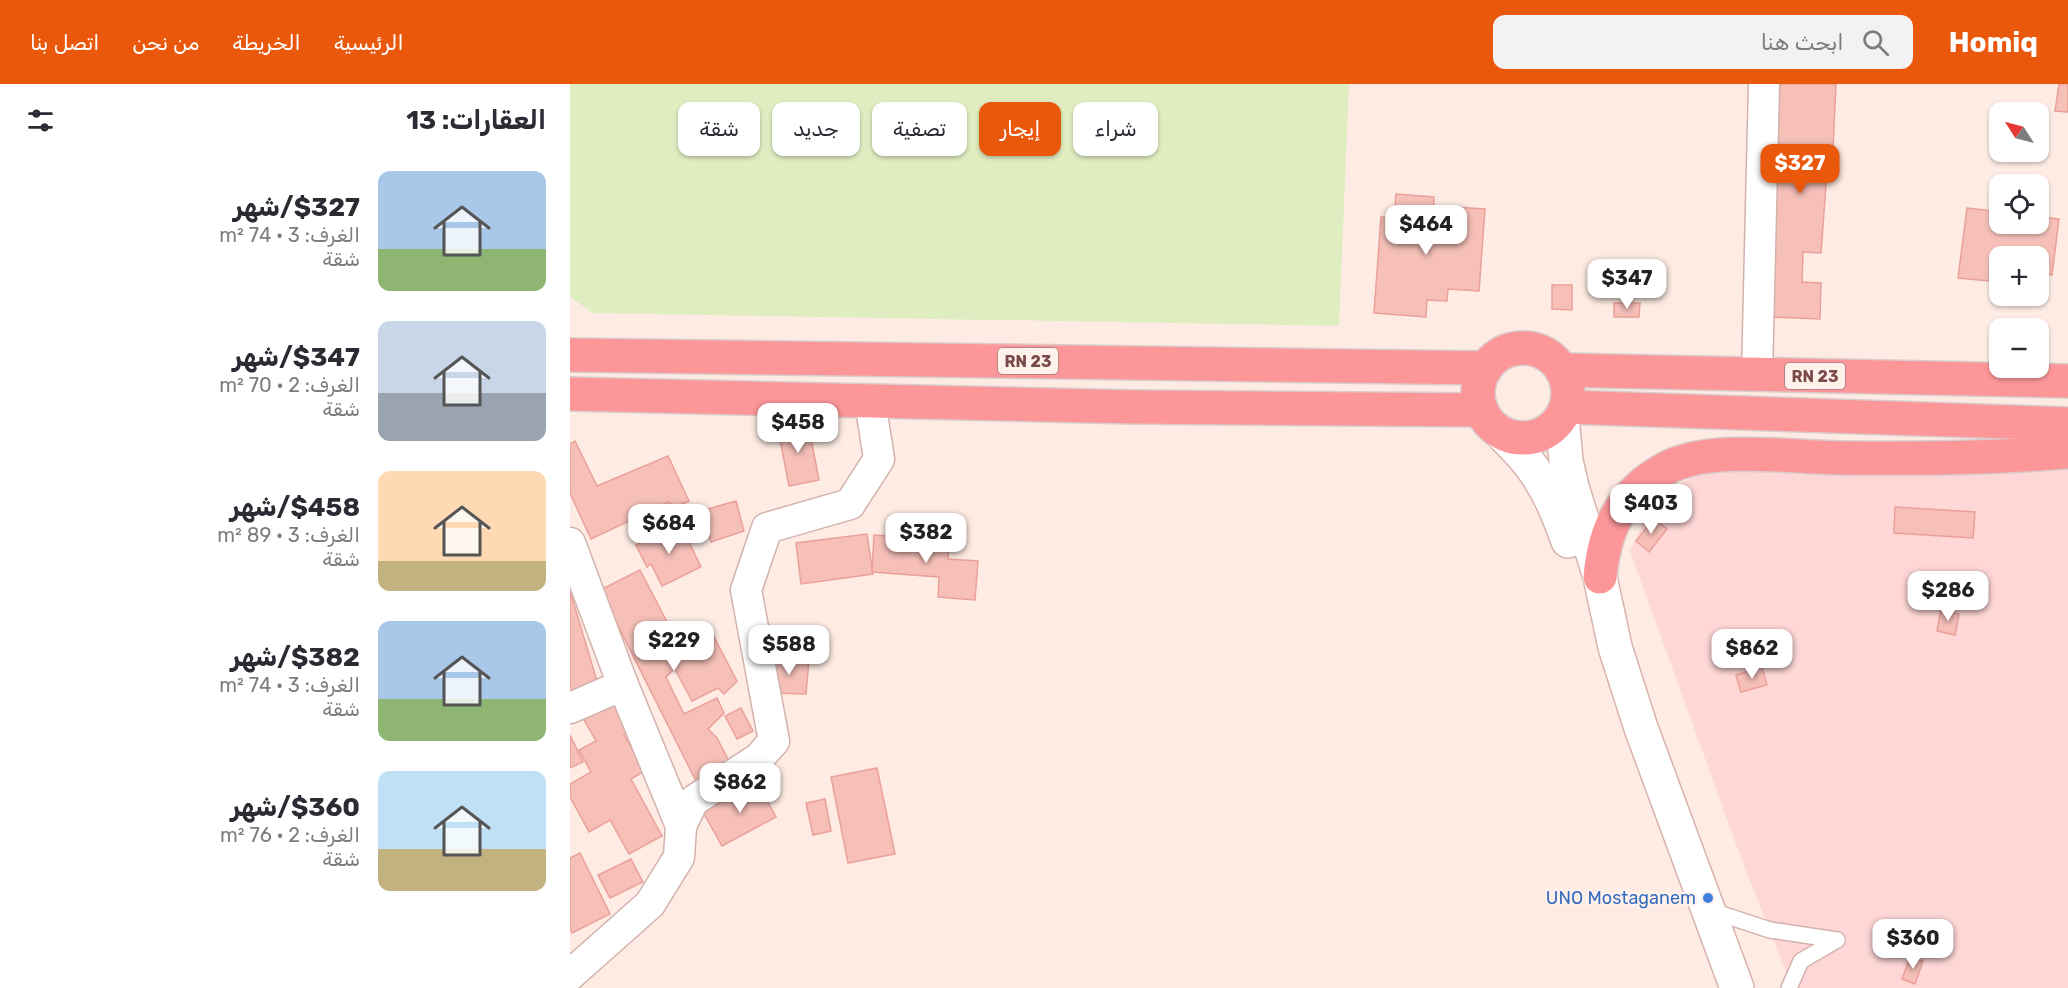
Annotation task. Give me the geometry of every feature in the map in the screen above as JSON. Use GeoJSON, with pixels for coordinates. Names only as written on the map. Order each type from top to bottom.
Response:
{"type":"FeatureCollection","features":[{"type":"Feature","properties":{"kind":"highway"},"geometry":{"type":"LineString","coordinates":[[570,338],[608,355]]}},
{"type":"Feature","properties":{"kind":"highway"},"geometry":{"type":"LineString","coordinates":[[1518,348],[1531,349],[1543,352],[1562,370],[1569,394],[1564,412],[1552,427],[1526,438],[1513,437],[1490,420],[1478,395],[1480,381],[1486,368],[1495,358],[1506,351],[1518,348]]}},
{"type":"Feature","properties":{"kind":"highway","name":"RN 23"},"geometry":{"type":"LineString","coordinates":[[570,355],[1486,368]]}},
{"type":"Feature","properties":{"kind":"highway","name":"RN 23"},"geometry":{"type":"LineString","coordinates":[[1562,370],[2068,381]]}},
{"type":"Feature","properties":{"kind":"highway"},"geometry":{"type":"LineString","coordinates":[[570,394],[1136,407],[1490,420]]}},
{"type":"Feature","properties":{"kind":"highway","name":"RN 23"},"geometry":{"type":"LineString","coordinates":[[1564,412],[2068,424]]}},
{"type":"Feature","properties":{"kind":"highway"},"geometry":{"type":"LineString","coordinates":[[1600,577],[1602,551],[1611,526],[1624,503],[1643,484],[1665,468],[1691,459],[1717,455],[1844,458],[2015,456],[2068,452]]}},
{"type":"Feature","properties":{"kind":"main road"},"geometry":{"type":"LineString","coordinates":[[1564,412],[1566,461],[1572,488],[1600,577],[1615,647],[1641,728],[1737,988]]}},
{"type":"Feature","properties":{"kind":"main road"},"geometry":{"type":"LineString","coordinates":[[1490,420],[1527,461],[1549,494],[1592,604],[1615,647]]}},
{"type":"Feature","properties":{"kind":"street"},"geometry":{"type":"LineString","coordinates":[[1757,375],[1764,84]]}},
{"type":"Feature","properties":{"kind":"street"},"geometry":{"type":"LineString","coordinates":[[570,975],[650,904],[679,857],[681,825],[693,801],[759,758],[774,741],[746,590],[767,528],[850,504],[879,459],[870,401]]}},
{"type":"Feature","properties":{"kind":"street"},"geometry":{"type":"LineString","coordinates":[[570,543],[623,685],[681,825]]}},
{"type":"Feature","properties":{"kind":"street"},"geometry":{"type":"LineString","coordinates":[[570,708],[623,685]]}},
{"type":"Feature","properties":{"kind":"lane"},"geometry":{"type":"LineString","coordinates":[[1708,910],[1770,930],[1837,940],[1801,962],[1789,988]]}},
{"type":"Feature","properties":{"kind":"shaded area"},"geometry":{"type":"Polygon","coordinates":[[[1717,464],[2068,469],[2068,988],[1792,988],[1737,847],[1630,551],[1656,497],[1717,464]]]}},
{"type":"Feature","properties":{"kind":"green space"},"geometry":{"type":"Polygon","coordinates":[[[570,84],[1349,84],[1339,326],[593,313],[570,297],[570,84]]]}},
{"type":"Feature","properties":{"kind":"building"},"geometry":{"type":"Polygon","coordinates":[[[1780,84],[1836,84],[1832,171],[1827,171],[1821,253],[1803,252],[1802,282],[1821,283],[1820,319],[1769,317],[1780,84]]]}},
{"type":"Feature","properties":{"kind":"building"},"geometry":{"type":"Polygon","coordinates":[[[2059,84],[2068,84],[2068,112],[2055,111],[2059,84]]]}},
{"type":"Feature","properties":{"kind":"building"},"geometry":{"type":"Polygon","coordinates":[[[1396,194],[1434,197],[1433,221],[1452,222],[1454,207],[1485,209],[1479,291],[1448,289],[1447,301],[1427,300],[1426,317],[1374,313],[1381,217],[1394,218],[1396,194]]]}},
{"type":"Feature","properties":{"kind":"building"},"geometry":{"type":"Polygon","coordinates":[[[1967,208],[1989,211],[1989,234],[2049,234],[2049,218],[2059,219],[2052,275],[2049,275],[2049,246],[1989,246],[1989,281],[1958,278],[1967,208]]]}},
{"type":"Feature","properties":{"kind":"building"},"geometry":{"type":"Polygon","coordinates":[[[1552,285],[1572,285],[1572,310],[1552,309],[1552,285]]]}},
{"type":"Feature","properties":{"kind":"building"},"geometry":{"type":"Polygon","coordinates":[[[1614,303],[1640,303],[1639,317],[1614,317],[1614,303]]]}},
{"type":"Feature","properties":{"kind":"building"},"geometry":{"type":"Polygon","coordinates":[[[808,423],[819,480],[789,486],[778,429],[808,423]]]}},
{"type":"Feature","properties":{"kind":"building"},"geometry":{"type":"Polygon","coordinates":[[[575,441],[597,486],[668,456],[689,501],[673,508],[669,502],[591,539],[570,493],[570,444],[575,441]]]}},
{"type":"Feature","properties":{"kind":"building"},"geometry":{"type":"Polygon","coordinates":[[[736,501],[744,531],[711,542],[701,511],[736,501]]]}},
{"type":"Feature","properties":{"kind":"building"},"geometry":{"type":"Polygon","coordinates":[[[1895,507],[1975,512],[1973,538],[1894,533],[1895,507]]]}},
{"type":"Feature","properties":{"kind":"building"},"geometry":{"type":"Polygon","coordinates":[[[1654,519],[1667,529],[1649,552],[1636,541],[1654,519]]]}},
{"type":"Feature","properties":{"kind":"building"},"geometry":{"type":"Polygon","coordinates":[[[680,523],[701,567],[662,586],[651,564],[647,567],[636,545],[680,523]]]}},
{"type":"Feature","properties":{"kind":"building"},"geometry":{"type":"Polygon","coordinates":[[[867,534],[873,574],[801,584],[796,543],[867,534]]]}},
{"type":"Feature","properties":{"kind":"building"},"geometry":{"type":"Polygon","coordinates":[[[874,535],[949,540],[948,559],[978,561],[975,600],[938,597],[939,577],[872,572],[874,535]]]}},
{"type":"Feature","properties":{"kind":"building"},"geometry":{"type":"Polygon","coordinates":[[[640,570],[677,641],[686,649],[713,635],[737,681],[724,694],[718,688],[692,701],[665,651],[674,669],[666,677],[684,714],[717,698],[724,713],[708,729],[717,738],[729,761],[699,787],[600,590],[640,570]]]}},
{"type":"Feature","properties":{"kind":"building"},"geometry":{"type":"Polygon","coordinates":[[[570,591],[600,691],[570,700],[570,591]]]}},
{"type":"Feature","properties":{"kind":"building"},"geometry":{"type":"Polygon","coordinates":[[[1941,610],[1959,614],[1955,635],[1937,631],[1941,610]]]}},
{"type":"Feature","properties":{"kind":"building"},"geometry":{"type":"Polygon","coordinates":[[[772,657],[809,659],[806,694],[771,693],[772,657]]]}},
{"type":"Feature","properties":{"kind":"building"},"geometry":{"type":"Polygon","coordinates":[[[1762,667],[1767,685],[1741,692],[1736,675],[1762,667]]]}},
{"type":"Feature","properties":{"kind":"building"},"geometry":{"type":"Polygon","coordinates":[[[619,698],[635,728],[624,735],[645,771],[631,779],[662,836],[629,854],[610,820],[589,832],[570,797],[570,784],[591,772],[579,750],[596,741],[583,718],[619,698]]]}},
{"type":"Feature","properties":{"kind":"building"},"geometry":{"type":"Polygon","coordinates":[[[741,708],[753,731],[737,739],[725,716],[741,708]]]}},
{"type":"Feature","properties":{"kind":"building"},"geometry":{"type":"Polygon","coordinates":[[[570,735],[583,762],[570,768],[570,735]]]}},
{"type":"Feature","properties":{"kind":"building"},"geometry":{"type":"Polygon","coordinates":[[[877,768],[895,854],[848,863],[831,777],[877,768]]]}},
{"type":"Feature","properties":{"kind":"building"},"geometry":{"type":"Polygon","coordinates":[[[757,782],[776,817],[722,846],[703,812],[757,782]]]}},
{"type":"Feature","properties":{"kind":"building"},"geometry":{"type":"Polygon","coordinates":[[[825,799],[831,831],[813,835],[806,803],[825,799]]]}},
{"type":"Feature","properties":{"kind":"building"},"geometry":{"type":"Polygon","coordinates":[[[580,853],[610,914],[572,933],[570,928],[570,858],[580,853]]]}},
{"type":"Feature","properties":{"kind":"building"},"geometry":{"type":"Polygon","coordinates":[[[631,859],[643,882],[610,898],[598,875],[631,859]]]}},
{"type":"Feature","properties":{"kind":"building"},"geometry":{"type":"Polygon","coordinates":[[[1910,957],[1923,961],[1915,984],[1902,979],[1910,957]]]}},
{"type":"Feature","properties":{"kind":"place","name":"UNO Mostaganem"},"geometry":{"type":"Point","coordinates":[1708,898]}}]}
